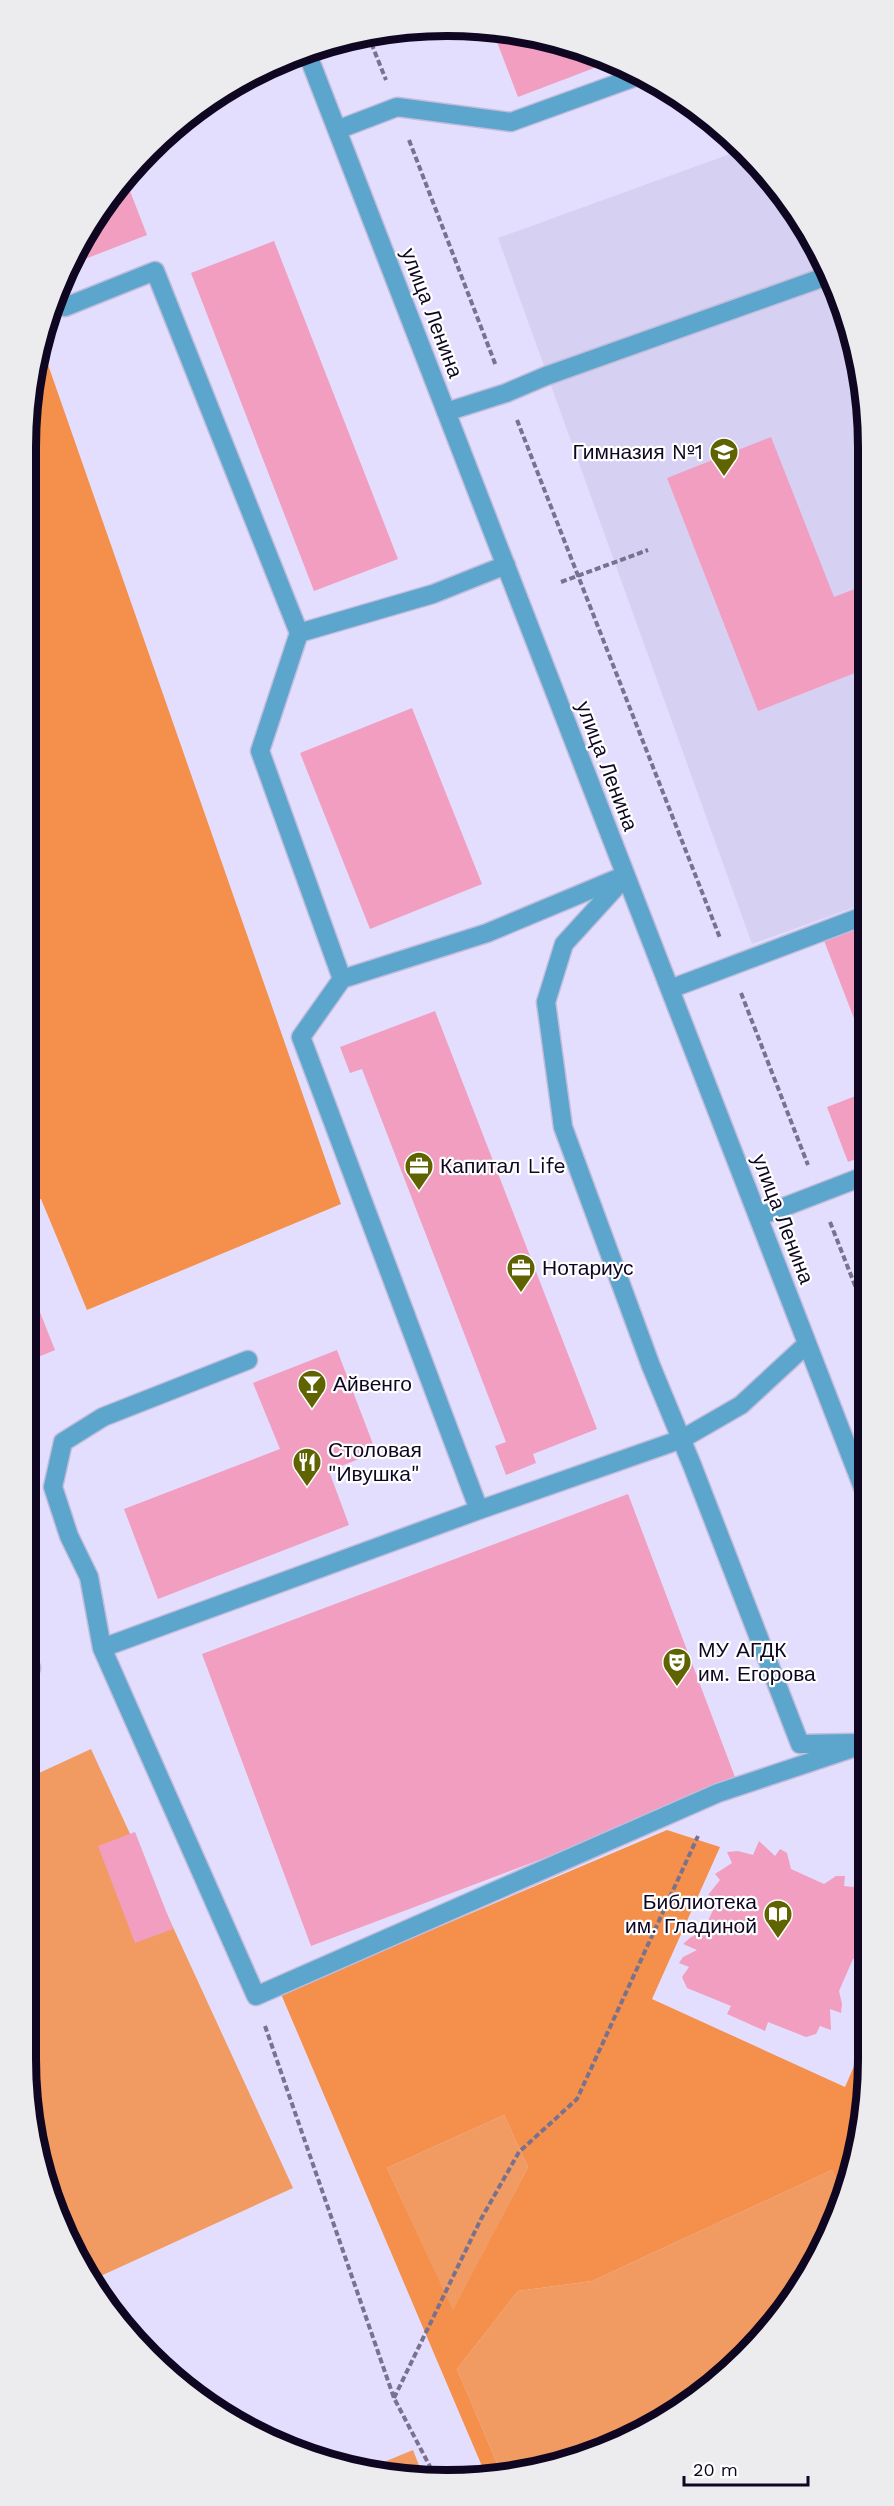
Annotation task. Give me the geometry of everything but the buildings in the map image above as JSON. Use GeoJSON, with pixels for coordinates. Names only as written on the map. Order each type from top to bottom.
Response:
{"type":"FeatureCollection","features":[{"type":"Feature","properties":{"kind":"street","name":"улица Ленина"},"geometry":{"type":"LineString","coordinates":[[310,60],[858,1475]]}},
{"type":"Feature","properties":{"kind":"street"},"geometry":{"type":"LineString","coordinates":[[337,130],[397,107],[511,123],[631,79]]}},
{"type":"Feature","properties":{"kind":"street"},"geometry":{"type":"LineString","coordinates":[[65,307],[155,271],[299,633],[260,751],[342,979]]}},
{"type":"Feature","properties":{"kind":"street"},"geometry":{"type":"LineString","coordinates":[[446,412],[506,393],[546,376],[822,278]]}},
{"type":"Feature","properties":{"kind":"street"},"geometry":{"type":"LineString","coordinates":[[299,633],[433,594],[506,565]]}},
{"type":"Feature","properties":{"kind":"street"},"geometry":{"type":"LineString","coordinates":[[479,1510],[301,1037],[342,979],[487,933],[626,876]]}},
{"type":"Feature","properties":{"kind":"street"},"geometry":{"type":"LineString","coordinates":[[626,876],[564,944],[546,1002],[563,1127],[651,1366],[682,1439],[800,1743],[858,1743]]}},
{"type":"Feature","properties":{"kind":"street"},"geometry":{"type":"LineString","coordinates":[[670,989],[858,918]]}},
{"type":"Feature","properties":{"kind":"street"},"geometry":{"type":"LineString","coordinates":[[758,1217],[858,1179]]}},
{"type":"Feature","properties":{"kind":"street"},"geometry":{"type":"LineString","coordinates":[[102,1648],[479,1510],[682,1439],[741,1405],[807,1344]]}},
{"type":"Feature","properties":{"kind":"street"},"geometry":{"type":"LineString","coordinates":[[248,1360],[103,1417],[63,1442],[53,1487],[69,1536],[89,1577],[102,1648],[256,1996],[718,1793],[858,1746]]}},
{"type":"Feature","properties":{"kind":"path"},"geometry":{"type":"LineString","coordinates":[[371,43],[858,1294]]}},
{"type":"Feature","properties":{"kind":"path"},"geometry":{"type":"LineString","coordinates":[[561,582],[648,550]]}},
{"type":"Feature","properties":{"kind":"path"},"geometry":{"type":"LineString","coordinates":[[393,2398],[481,2219],[519,2152],[578,2099],[718,1793]]}},
{"type":"Feature","properties":{"kind":"path"},"geometry":{"type":"LineString","coordinates":[[256,1996],[271,2050],[393,2398],[431,2469]]}},
{"type":"Feature","properties":{"kind":"shaded area","name":"Гимназия №1"},"geometry":{"type":"Polygon","coordinates":[[[734,152],[773,197],[816,265],[844,341],[857,420],[858,906],[752,944],[498,238],[734,152]]]}},
{"type":"Feature","properties":{"kind":"shaded area"},"geometry":{"type":"Polygon","coordinates":[[[46,359],[341,1204],[87,1310],[41,1199],[36,1201],[36,447],[40,393],[46,359]]]}},
{"type":"Feature","properties":{"kind":"shaded area"},"geometry":{"type":"Polygon","coordinates":[[[91,1749],[293,2188],[99,2277],[78,2241],[58,2191],[44,2139],[40,2113],[36,2059],[36,1774],[91,1749]]]}},
{"type":"Feature","properties":{"kind":"shaded area"},"geometry":{"type":"Polygon","coordinates":[[[667,1830],[720,1847],[652,1999],[845,2087],[858,2057],[857,2086],[850,2139],[838,2184],[832,2170],[592,2281],[518,2291],[457,2369],[498,2466],[483,2468],[281,1994],[667,1830]],[[504,2115],[387,2168],[453,2310],[528,2167],[504,2115]]]}},
{"type":"Feature","properties":{"kind":"shaded area"},"geometry":{"type":"Polygon","coordinates":[[[504,2115],[528,2167],[453,2311],[387,2168],[504,2115]]]}},
{"type":"Feature","properties":{"kind":"shaded area"},"geometry":{"type":"Polygon","coordinates":[[[832,2170],[838,2184],[836,2191],[816,2241],[803,2264],[789,2287],[756,2330],[718,2368],[675,2401],[629,2428],[553,2456],[498,2466],[457,2369],[518,2291],[592,2281],[832,2170]]]}},
{"type":"Feature","properties":{"kind":"shaded area"},"geometry":{"type":"Polygon","coordinates":[[[413,2450],[420,2469],[393,2466],[379,2464],[413,2450]]]}},
{"type":"Feature","properties":{"kind":"place","name":"Гимназия №1"},"geometry":{"type":"Point","coordinates":[724,478]}},
{"type":"Feature","properties":{"kind":"place","name":"Капитал Life"},"geometry":{"type":"Point","coordinates":[419,1192]}},
{"type":"Feature","properties":{"kind":"place","name":"Нотариус"},"geometry":{"type":"Point","coordinates":[521,1294]}},
{"type":"Feature","properties":{"kind":"place","name":"Айвенго"},"geometry":{"type":"Point","coordinates":[312,1410]}},
{"type":"Feature","properties":{"kind":"place","name":"Столовая \"Ивушка\""},"geometry":{"type":"Point","coordinates":[307,1488]}},
{"type":"Feature","properties":{"kind":"place","name":"МУ АГДК им. Егорова"},"geometry":{"type":"Point","coordinates":[677,1688]}},
{"type":"Feature","properties":{"kind":"place","name":"Библиотека им. Гладиной"},"geometry":{"type":"Point","coordinates":[778,1940]}}]}
